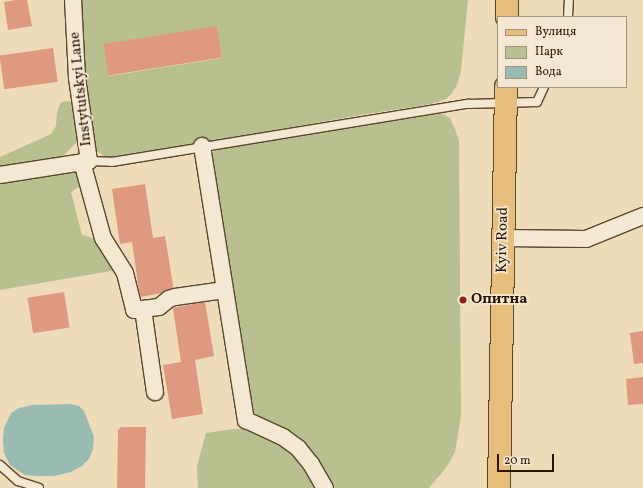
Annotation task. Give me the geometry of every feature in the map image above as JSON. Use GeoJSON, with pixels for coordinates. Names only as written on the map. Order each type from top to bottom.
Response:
{"type":"FeatureCollection","features":[{"type":"Feature","properties":{"kind":"main road"},"geometry":{"type":"LineString","coordinates":[[507,0],[507,16]]}},
{"type":"Feature","properties":{"kind":"main road","name":"Kyiv Road"},"geometry":{"type":"LineString","coordinates":[[499,488],[505,95]]}},
{"type":"Feature","properties":{"kind":"street","name":"Instytutskyi Lane"},"geometry":{"type":"LineString","coordinates":[[0,175],[86,161],[77,78],[73,0]]}},
{"type":"Feature","properties":{"kind":"street"},"geometry":{"type":"LineString","coordinates":[[202,146],[246,420],[283,437],[298,448],[311,464],[325,488]]}},
{"type":"Feature","properties":{"kind":"street"},"geometry":{"type":"LineString","coordinates":[[86,161],[103,238],[125,273],[134,310],[159,307],[169,299],[175,297],[225,290]]}},
{"type":"Feature","properties":{"kind":"street"},"geometry":{"type":"LineString","coordinates":[[503,238],[586,239],[643,216]]}},
{"type":"Feature","properties":{"kind":"street"},"geometry":{"type":"LineString","coordinates":[[142,309],[155,392]]}},
{"type":"Feature","properties":{"kind":"lane"},"geometry":{"type":"LineString","coordinates":[[568,16],[569,0]]}},
{"type":"Feature","properties":{"kind":"lane"},"geometry":{"type":"LineString","coordinates":[[86,161],[112,162],[202,146],[468,104],[505,95],[537,102],[544,88]]}},
{"type":"Feature","properties":{"kind":"lane"},"geometry":{"type":"LineString","coordinates":[[0,466],[18,481],[39,488]]}},
{"type":"Feature","properties":{"kind":"green space"},"geometry":{"type":"Polygon","coordinates":[[[77,0],[468,0],[461,71],[457,85],[446,99],[431,104],[354,116],[194,145],[112,158],[106,157],[96,151],[93,146],[77,0]],[[217,27],[104,45],[109,76],[222,58],[217,27]]]}},
{"type":"Feature","properties":{"kind":"green space"},"geometry":{"type":"Polygon","coordinates":[[[69,101],[74,105],[80,134],[77,142],[62,157],[0,170],[0,157],[51,134],[56,126],[57,112],[61,102],[69,101]]]}},
{"type":"Feature","properties":{"kind":"green space"},"geometry":{"type":"Polygon","coordinates":[[[443,114],[450,118],[459,141],[461,416],[455,452],[446,468],[429,488],[330,488],[253,416],[211,156],[220,146],[233,143],[443,114]]]}},
{"type":"Feature","properties":{"kind":"green space"},"geometry":{"type":"Polygon","coordinates":[[[70,171],[78,172],[82,185],[71,192],[82,235],[96,239],[117,270],[0,290],[0,178],[70,171]]]}},
{"type":"Feature","properties":{"kind":"green space"},"geometry":{"type":"Polygon","coordinates":[[[234,429],[248,429],[292,448],[319,488],[198,488],[197,466],[206,433],[234,429]]]}},
{"type":"Feature","properties":{"kind":"water"},"geometry":{"type":"Polygon","coordinates":[[[71,404],[79,406],[84,411],[94,437],[93,449],[89,459],[82,466],[71,472],[54,476],[37,476],[25,475],[10,465],[4,453],[3,440],[4,428],[11,413],[19,408],[32,405],[71,404]]]}},
{"type":"Feature","properties":{"kind":"building"},"geometry":{"type":"Polygon","coordinates":[[[27,0],[32,26],[8,30],[4,2],[27,0]]]}},
{"type":"Feature","properties":{"kind":"building"},"geometry":{"type":"Polygon","coordinates":[[[217,26],[222,58],[108,76],[103,44],[217,26]]]}},
{"type":"Feature","properties":{"kind":"building"},"geometry":{"type":"Polygon","coordinates":[[[53,48],[58,82],[4,89],[0,55],[53,48]]]}},
{"type":"Feature","properties":{"kind":"building"},"geometry":{"type":"Polygon","coordinates":[[[145,184],[153,238],[165,236],[174,291],[140,297],[132,242],[120,244],[112,189],[145,184]]]}},
{"type":"Feature","properties":{"kind":"building"},"geometry":{"type":"Polygon","coordinates":[[[64,292],[70,328],[33,333],[27,298],[64,292]]]}},
{"type":"Feature","properties":{"kind":"building"},"geometry":{"type":"Polygon","coordinates":[[[205,302],[214,356],[195,360],[203,414],[172,419],[163,365],[181,362],[173,308],[205,302]]]}},
{"type":"Feature","properties":{"kind":"building"},"geometry":{"type":"Polygon","coordinates":[[[643,331],[643,363],[634,364],[630,333],[643,331]]]}},
{"type":"Feature","properties":{"kind":"building"},"geometry":{"type":"Polygon","coordinates":[[[643,377],[643,404],[628,405],[626,379],[643,377]]]}},
{"type":"Feature","properties":{"kind":"building"},"geometry":{"type":"Polygon","coordinates":[[[121,427],[146,427],[145,488],[117,488],[118,430],[121,427]]]}},
{"type":"Feature","properties":{"kind":"place","name":"Опитна"},"geometry":{"type":"Point","coordinates":[463,300]}}]}
